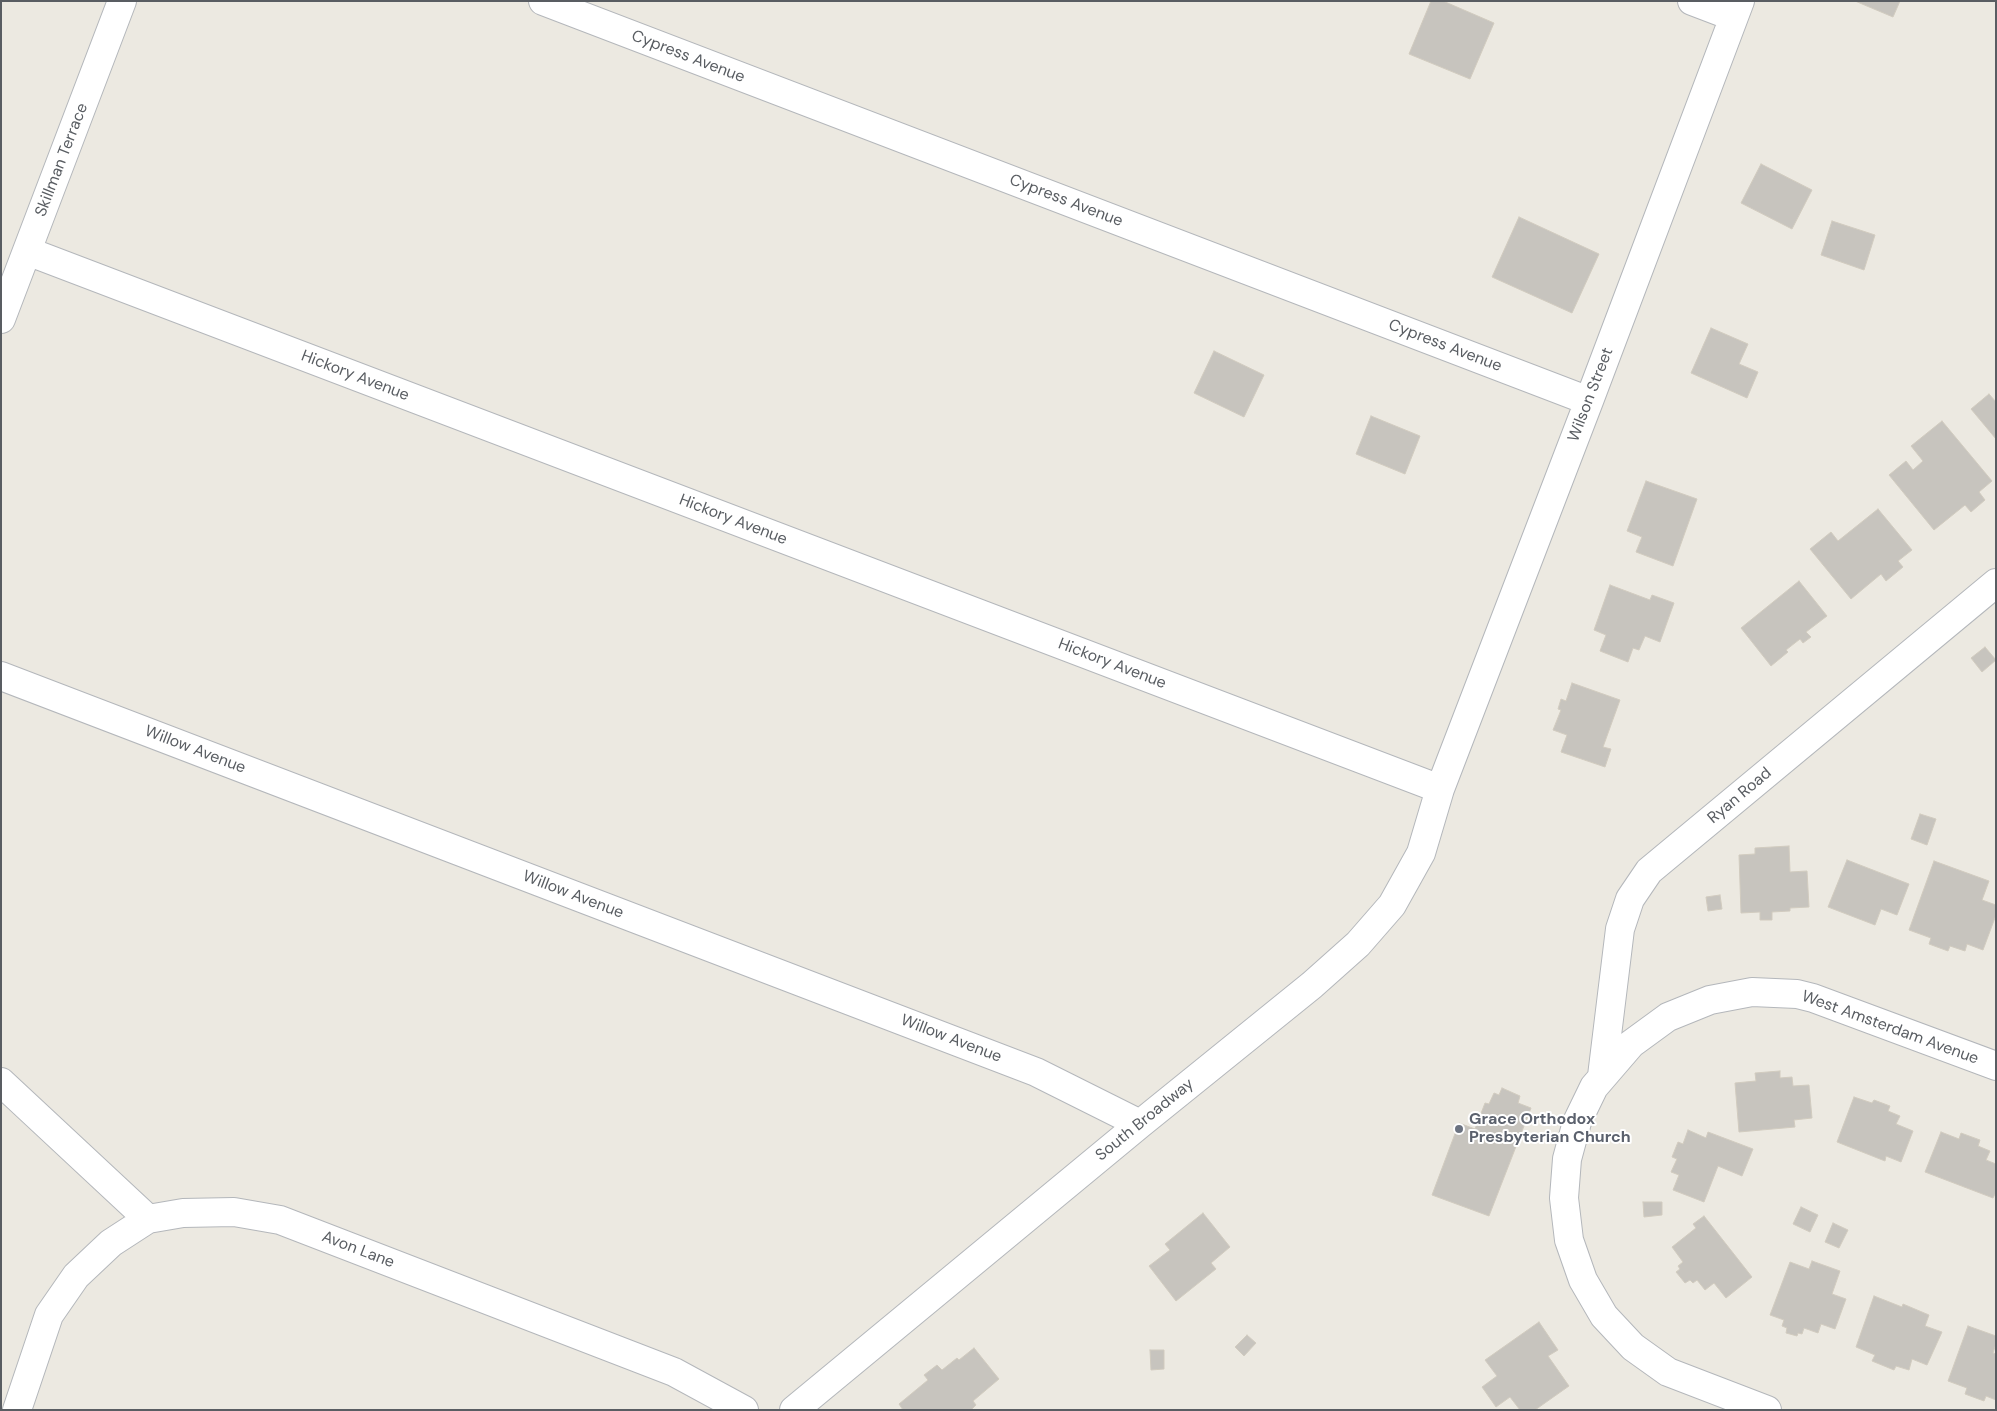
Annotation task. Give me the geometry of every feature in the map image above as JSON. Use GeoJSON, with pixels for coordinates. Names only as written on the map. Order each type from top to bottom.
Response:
{"type":"FeatureCollection","features":[{"type":"Feature","properties":{"kind":"street","name":"Skillman Terrace"},"geometry":{"type":"LineString","coordinates":[[1,319],[122,1]]}},
{"type":"Feature","properties":{"kind":"street","name":"Cypress Avenue"},"geometry":{"type":"LineString","coordinates":[[543,1],[1589,401]]}},
{"type":"Feature","properties":{"kind":"street"},"geometry":{"type":"LineString","coordinates":[[1692,1],[1737,9]]}},
{"type":"Feature","properties":{"kind":"street","name":"Wilson Street"},"geometry":{"type":"LineString","coordinates":[[1440,788],[1737,9]]}},
{"type":"Feature","properties":{"kind":"street","name":"Hickory Avenue"},"geometry":{"type":"LineString","coordinates":[[27,251],[1440,788]]}},
{"type":"Feature","properties":{"kind":"street","name":"Ryan Road"},"geometry":{"type":"LineString","coordinates":[[1602,1076],[1620,929],[1630,899],[1649,871],[1996,584]]}},
{"type":"Feature","properties":{"kind":"street","name":"Willow Avenue"},"geometry":{"type":"LineString","coordinates":[[1,676],[1036,1072],[1140,1124]]}},
{"type":"Feature","properties":{"kind":"street","name":"South Broadway"},"geometry":{"type":"LineString","coordinates":[[794,1410],[1140,1124],[1312,985],[1358,944],[1392,905],[1421,853],[1440,788]]}},
{"type":"Feature","properties":{"kind":"street","name":"West Amsterdam Avenue"},"geometry":{"type":"LineString","coordinates":[[1602,1076],[1630,1044],[1668,1017],[1710,1000],[1752,992],[1798,994],[1813,998],[1996,1066]]}},
{"type":"Feature","properties":{"kind":"street"},"geometry":{"type":"LineString","coordinates":[[1602,1076],[1594,1087],[1577,1122],[1567,1159],[1564,1198],[1569,1240],[1583,1280],[1604,1316],[1640,1352],[1668,1372],[1767,1410]]}},
{"type":"Feature","properties":{"kind":"street"},"geometry":{"type":"LineString","coordinates":[[1,1082],[148,1219],[111,1243],[76,1276],[49,1315],[17,1410]]}},
{"type":"Feature","properties":{"kind":"street","name":"Avon Lane"},"geometry":{"type":"LineString","coordinates":[[148,1219],[183,1213],[234,1212],[280,1220],[674,1372],[744,1410]]}},
{"type":"Feature","properties":{"kind":"building"},"geometry":{"type":"Polygon","coordinates":[[[1431,1],[1443,1],[1494,23],[1470,79],[1409,54],[1431,1]]]}},
{"type":"Feature","properties":{"kind":"building"},"geometry":{"type":"Polygon","coordinates":[[[1855,1],[1900,1],[1893,17],[1855,1]]]}},
{"type":"Feature","properties":{"kind":"building"},"geometry":{"type":"Polygon","coordinates":[[[1761,164],[1812,190],[1792,229],[1741,203],[1761,164]]]}},
{"type":"Feature","properties":{"kind":"building"},"geometry":{"type":"Polygon","coordinates":[[[1519,217],[1599,254],[1572,313],[1492,277],[1519,217]]]}},
{"type":"Feature","properties":{"kind":"building"},"geometry":{"type":"Polygon","coordinates":[[[1832,221],[1875,235],[1864,270],[1821,255],[1832,221]]]}},
{"type":"Feature","properties":{"kind":"building"},"geometry":{"type":"Polygon","coordinates":[[[1711,328],[1748,344],[1739,364],[1758,372],[1747,398],[1691,373],[1711,328]]]}},
{"type":"Feature","properties":{"kind":"building"},"geometry":{"type":"Polygon","coordinates":[[[1214,351],[1264,375],[1244,417],[1194,393],[1214,351]]]}},
{"type":"Feature","properties":{"kind":"building"},"geometry":{"type":"Polygon","coordinates":[[[1989,394],[1996,402],[1996,439],[1971,409],[1989,394]]]}},
{"type":"Feature","properties":{"kind":"building"},"geometry":{"type":"Polygon","coordinates":[[[1371,416],[1420,436],[1405,474],[1356,454],[1371,416]]]}},
{"type":"Feature","properties":{"kind":"building"},"geometry":{"type":"Polygon","coordinates":[[[1942,421],[1992,481],[1979,492],[1985,500],[1971,512],[1965,505],[1934,530],[1889,475],[1906,461],[1913,470],[1923,461],[1911,446],[1942,421]]]}},
{"type":"Feature","properties":{"kind":"building"},"geometry":{"type":"Polygon","coordinates":[[[1646,481],[1697,499],[1673,566],[1636,552],[1642,537],[1627,531],[1646,481]]]}},
{"type":"Feature","properties":{"kind":"building"},"geometry":{"type":"Polygon","coordinates":[[[1878,509],[1912,550],[1898,561],[1903,567],[1886,581],[1881,574],[1851,599],[1810,549],[1831,532],[1838,541],[1878,509]]]}},
{"type":"Feature","properties":{"kind":"building"},"geometry":{"type":"Polygon","coordinates":[[[1799,581],[1827,616],[1806,632],[1811,637],[1803,643],[1800,639],[1771,666],[1741,628],[1799,581]]]}},
{"type":"Feature","properties":{"kind":"building"},"geometry":{"type":"Polygon","coordinates":[[[1610,585],[1650,600],[1652,595],[1674,603],[1660,642],[1645,636],[1639,650],[1633,648],[1628,662],[1600,651],[1606,635],[1594,630],[1610,585]]]}},
{"type":"Feature","properties":{"kind":"building"},"geometry":{"type":"Polygon","coordinates":[[[1985,647],[1996,660],[1982,672],[1971,658],[1985,647]]]}},
{"type":"Feature","properties":{"kind":"building"},"geometry":{"type":"Polygon","coordinates":[[[1572,683],[1620,700],[1603,747],[1611,749],[1605,767],[1561,752],[1567,735],[1553,730],[1561,710],[1558,709],[1561,699],[1566,701],[1572,683]]]}},
{"type":"Feature","properties":{"kind":"building"},"geometry":{"type":"Polygon","coordinates":[[[1920,814],[1936,819],[1927,845],[1911,839],[1920,814]]]}},
{"type":"Feature","properties":{"kind":"building"},"geometry":{"type":"Polygon","coordinates":[[[1789,846],[1790,872],[1807,871],[1809,907],[1790,908],[1790,911],[1772,912],[1772,920],[1760,920],[1760,912],[1741,913],[1739,855],[1755,854],[1755,848],[1789,846]]]}},
{"type":"Feature","properties":{"kind":"building"},"geometry":{"type":"Polygon","coordinates":[[[1847,860],[1909,884],[1897,915],[1881,909],[1875,925],[1828,907],[1847,860]]]}},
{"type":"Feature","properties":{"kind":"building"},"geometry":{"type":"Polygon","coordinates":[[[1934,861],[1989,881],[1982,900],[1996,905],[1996,915],[1983,950],[1967,944],[1965,951],[1950,946],[1948,951],[1929,944],[1931,938],[1909,930],[1934,861]]]}},
{"type":"Feature","properties":{"kind":"building"},"geometry":{"type":"Polygon","coordinates":[[[1720,895],[1722,909],[1708,911],[1706,897],[1720,895]]]}},
{"type":"Feature","properties":{"kind":"building"},"geometry":{"type":"Polygon","coordinates":[[[1780,1071],[1780,1078],[1792,1077],[1793,1086],[1809,1085],[1812,1118],[1794,1120],[1795,1127],[1739,1132],[1735,1083],[1756,1081],[1755,1073],[1780,1071]]]}},
{"type":"Feature","properties":{"kind":"building"},"geometry":{"type":"Polygon","coordinates":[[[1502,1088],[1520,1096],[1518,1103],[1531,1108],[1489,1216],[1432,1195],[1459,1123],[1475,1129],[1485,1103],[1489,1104],[1494,1093],[1499,1095],[1502,1088]]]}},
{"type":"Feature","properties":{"kind":"building"},"geometry":{"type":"Polygon","coordinates":[[[1854,1097],[1872,1103],[1874,1100],[1890,1106],[1888,1111],[1900,1116],[1896,1124],[1913,1131],[1901,1162],[1886,1156],[1885,1161],[1837,1142],[1854,1097]]]}},
{"type":"Feature","properties":{"kind":"building"},"geometry":{"type":"Polygon","coordinates":[[[1688,1130],[1706,1138],[1708,1132],[1753,1149],[1742,1176],[1718,1166],[1704,1202],[1673,1190],[1679,1175],[1671,1172],[1677,1159],[1672,1157],[1678,1142],[1683,1144],[1688,1130]]]}},
{"type":"Feature","properties":{"kind":"building"},"geometry":{"type":"Polygon","coordinates":[[[1941,1132],[1959,1139],[1961,1133],[1980,1140],[1978,1146],[1990,1151],[1986,1160],[1996,1164],[1996,1192],[1993,1198],[1925,1172],[1941,1132]]]}},
{"type":"Feature","properties":{"kind":"building"},"geometry":{"type":"Polygon","coordinates":[[[1643,1202],[1662,1202],[1662,1215],[1644,1217],[1643,1202]]]}},
{"type":"Feature","properties":{"kind":"building"},"geometry":{"type":"Polygon","coordinates":[[[1801,1207],[1818,1215],[1810,1232],[1793,1224],[1801,1207]]]}},
{"type":"Feature","properties":{"kind":"building"},"geometry":{"type":"Polygon","coordinates":[[[1203,1213],[1230,1247],[1211,1263],[1216,1269],[1176,1301],[1149,1266],[1170,1250],[1165,1244],[1203,1213]]]}},
{"type":"Feature","properties":{"kind":"building"},"geometry":{"type":"Polygon","coordinates":[[[1704,1216],[1752,1277],[1726,1298],[1714,1283],[1705,1290],[1697,1280],[1693,1283],[1690,1280],[1685,1283],[1676,1272],[1680,1269],[1678,1266],[1683,1262],[1672,1247],[1696,1228],[1693,1224],[1704,1216]]]}},
{"type":"Feature","properties":{"kind":"building"},"geometry":{"type":"Polygon","coordinates":[[[1833,1223],[1848,1230],[1839,1248],[1825,1242],[1833,1223]]]}},
{"type":"Feature","properties":{"kind":"building"},"geometry":{"type":"Polygon","coordinates":[[[1812,1261],[1840,1271],[1832,1294],[1846,1299],[1835,1329],[1821,1324],[1818,1333],[1804,1328],[1802,1334],[1798,1333],[1797,1336],[1786,1333],[1787,1328],[1782,1326],[1784,1320],[1770,1315],[1790,1262],[1809,1269],[1812,1261]]]}},
{"type":"Feature","properties":{"kind":"building"},"geometry":{"type":"Polygon","coordinates":[[[1874,1296],[1902,1307],[1903,1304],[1929,1315],[1925,1326],[1942,1332],[1927,1365],[1912,1359],[1909,1370],[1896,1366],[1894,1370],[1872,1361],[1875,1355],[1856,1347],[1874,1296]]]}},
{"type":"Feature","properties":{"kind":"building"},"geometry":{"type":"Polygon","coordinates":[[[1539,1322],[1558,1350],[1548,1356],[1569,1386],[1535,1410],[1520,1410],[1510,1397],[1496,1407],[1482,1387],[1497,1376],[1485,1360],[1539,1322]]]}},
{"type":"Feature","properties":{"kind":"building"},"geometry":{"type":"Polygon","coordinates":[[[1968,1326],[1996,1336],[1993,1353],[1996,1354],[1996,1400],[1986,1396],[1984,1401],[1965,1394],[1967,1388],[1948,1381],[1968,1326]]]}},
{"type":"Feature","properties":{"kind":"building"},"geometry":{"type":"Polygon","coordinates":[[[1247,1335],[1256,1343],[1244,1356],[1235,1347],[1247,1335]]]}},
{"type":"Feature","properties":{"kind":"building"},"geometry":{"type":"Polygon","coordinates":[[[974,1348],[999,1379],[973,1401],[976,1405],[971,1410],[903,1410],[899,1404],[928,1380],[924,1375],[937,1365],[942,1370],[974,1348]]]}},
{"type":"Feature","properties":{"kind":"building"},"geometry":{"type":"Polygon","coordinates":[[[1150,1350],[1164,1350],[1164,1369],[1151,1370],[1150,1350]]]}},
{"type":"Feature","properties":{"kind":"place","name":"Grace Orthodox Presbyterian Church"},"geometry":{"type":"Point","coordinates":[1459,1129]}}]}
